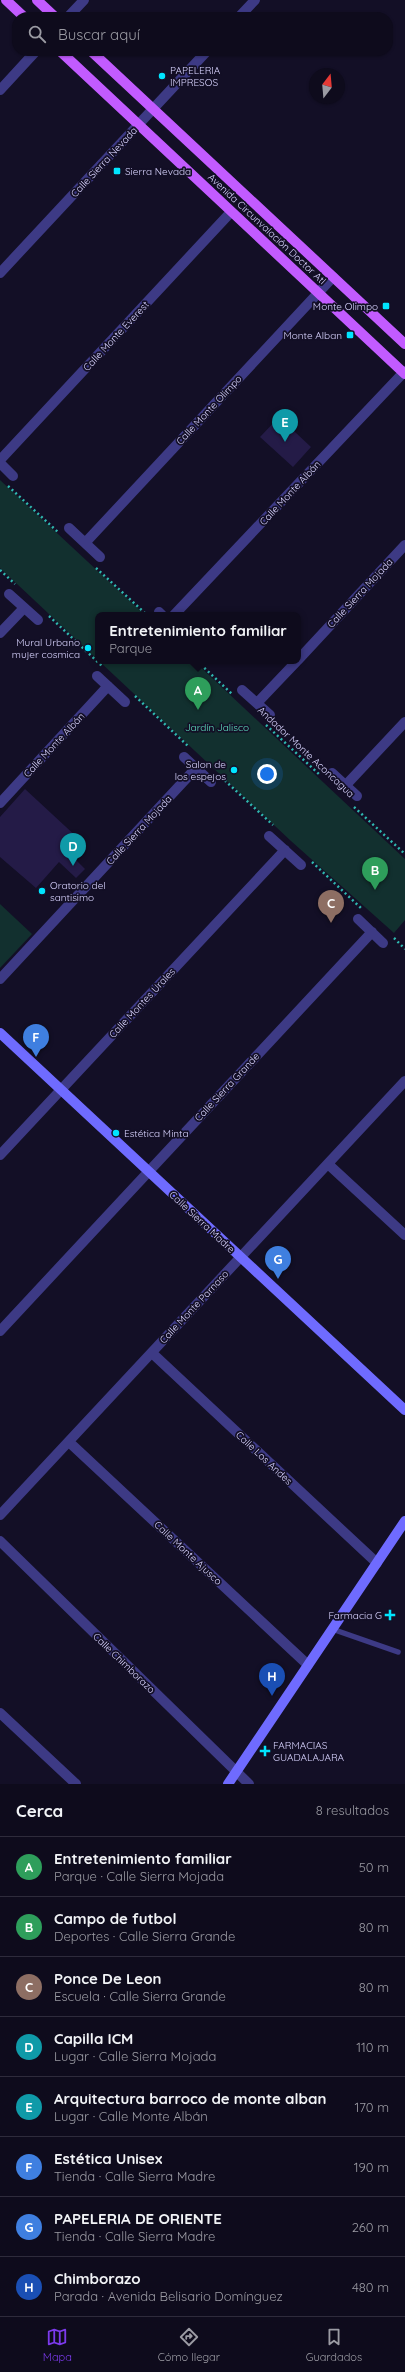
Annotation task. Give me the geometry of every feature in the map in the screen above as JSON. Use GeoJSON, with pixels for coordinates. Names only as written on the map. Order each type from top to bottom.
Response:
{"type":"FeatureCollection","features":[{"type":"Feature","properties":{"kind":"main road"},"geometry":{"type":"LineString","coordinates":[[6,0],[19,12]]}},
{"type":"Feature","properties":{"kind":"main road"},"geometry":{"type":"LineString","coordinates":[[37,0],[50,12]]}},
{"type":"Feature","properties":{"kind":"main road","name":"Avenida Circunvalación Doctor Atl"},"geometry":{"type":"LineString","coordinates":[[65,56],[405,373]]}},
{"type":"Feature","properties":{"kind":"main road","name":"Avenida Circunvalación Doctor Atl"},"geometry":{"type":"LineString","coordinates":[[96,56],[405,344]]}},
{"type":"Feature","properties":{"kind":"street"},"geometry":{"type":"LineString","coordinates":[[73,12],[84,0]]}},
{"type":"Feature","properties":{"kind":"street"},"geometry":{"type":"LineString","coordinates":[[244,12],[255,0]]}},
{"type":"Feature","properties":{"kind":"street"},"geometry":{"type":"LineString","coordinates":[[0,90],[31,56]]}},
{"type":"Feature","properties":{"kind":"street","name":"Calle Sierra Nevada"},"geometry":{"type":"LineString","coordinates":[[0,273],[139,126],[202,56]]}},
{"type":"Feature","properties":{"kind":"street","name":"Calle Monte Everest"},"geometry":{"type":"LineString","coordinates":[[0,460],[232,212]]}},
{"type":"Feature","properties":{"kind":"street","name":"Calle Monte Olimpo"},"geometry":{"type":"LineString","coordinates":[[85,543],[333,277]]}},
{"type":"Feature","properties":{"kind":"street","name":"Calle Monte Albán"},"geometry":{"type":"LineString","coordinates":[[177,612],[405,373]]}},
{"type":"Feature","properties":{"kind":"street"},"geometry":{"type":"LineString","coordinates":[[0,463],[13,476]]}},
{"type":"Feature","properties":{"kind":"street"},"geometry":{"type":"LineString","coordinates":[[69,528],[100,557]]}},
{"type":"Feature","properties":{"kind":"street","name":"Calle Sierra Mojada"},"geometry":{"type":"LineString","coordinates":[[301,656],[405,545]]}},
{"type":"Feature","properties":{"kind":"street"},"geometry":{"type":"LineString","coordinates":[[9,594],[38,620]]}},
{"type":"Feature","properties":{"kind":"street"},"geometry":{"type":"LineString","coordinates":[[0,633],[24,608]]}},
{"type":"Feature","properties":{"kind":"street","name":"Calle Sierra Mojada"},"geometry":{"type":"LineString","coordinates":[[257,703],[293,664]]}},
{"type":"Feature","properties":{"kind":"street"},"geometry":{"type":"LineString","coordinates":[[97,676],[125,702]]}},
{"type":"Feature","properties":{"kind":"street","name":"Calle Monte Albán"},"geometry":{"type":"LineString","coordinates":[[0,803],[108,686]]}},
{"type":"Feature","properties":{"kind":"street"},"geometry":{"type":"LineString","coordinates":[[240,694],[257,703],[270,715]]}},
{"type":"Feature","properties":{"kind":"street"},"geometry":{"type":"LineString","coordinates":[[345,786],[405,722]]}},
{"type":"Feature","properties":{"kind":"street"},"geometry":{"type":"LineString","coordinates":[[184,757],[211,782]]}},
{"type":"Feature","properties":{"kind":"street","name":"Calle Sierra Mojada"},"geometry":{"type":"LineString","coordinates":[[0,979],[196,768]]}},
{"type":"Feature","properties":{"kind":"street"},"geometry":{"type":"LineString","coordinates":[[328,776],[345,786],[355,801]]}},
{"type":"Feature","properties":{"kind":"street"},"geometry":{"type":"LineString","coordinates":[[269,836],[301,865]]}},
{"type":"Feature","properties":{"kind":"street","name":"Calle Montes Urales"},"geometry":{"type":"LineString","coordinates":[[0,1155],[285,850]]}},
{"type":"Feature","properties":{"kind":"street"},"geometry":{"type":"LineString","coordinates":[[358,919],[383,943]]}},
{"type":"Feature","properties":{"kind":"street","name":"Calle Sierra Grande"},"geometry":{"type":"LineString","coordinates":[[0,1331],[372,932]]}},
{"type":"Feature","properties":{"kind":"street","name":"Calle Sierra Madre"},"geometry":{"type":"LineString","coordinates":[[0,1033],[405,1410]]}},
{"type":"Feature","properties":{"kind":"street","name":"Calle Monte Parnaso"},"geometry":{"type":"LineString","coordinates":[[0,1515],[405,1081]]}},
{"type":"Feature","properties":{"kind":"street"},"geometry":{"type":"LineString","coordinates":[[328,1164],[405,1235]]}},
{"type":"Feature","properties":{"kind":"street","name":"Calle Los Andes"},"geometry":{"type":"LineString","coordinates":[[152,1353],[377,1562]]}},
{"type":"Feature","properties":{"kind":"street","name":"Calle Monte Ajusco"},"geometry":{"type":"LineString","coordinates":[[69,1442],[308,1665]]}},
{"type":"Feature","properties":{"kind":"street"},"geometry":{"type":"LineString","coordinates":[[228,1784],[405,1521]]}},
{"type":"Feature","properties":{"kind":"street","name":"Calle Chimborazo"},"geometry":{"type":"LineString","coordinates":[[0,1541],[249,1784]]}},
{"type":"Feature","properties":{"kind":"street"},"geometry":{"type":"LineString","coordinates":[[0,1713],[76,1784]]}},
{"type":"Feature","properties":{"kind":"lane"},"geometry":{"type":"LineString","coordinates":[[332,1629],[398,1652]]}},
{"type":"Feature","properties":{"kind":"path"},"geometry":{"type":"LineString","coordinates":[[200,664],[240,694]]}},
{"type":"Feature","properties":{"kind":"path","name":"Andador Monte Aconcagua"},"geometry":{"type":"LineString","coordinates":[[260,720],[328,776]]}},
{"type":"Feature","properties":{"kind":"path","name":"Andador Monte Aconcagua"},"geometry":{"type":"LineString","coordinates":[[355,801],[405,854]]}},
{"type":"Feature","properties":{"kind":"green space"},"geometry":{"type":"Polygon","coordinates":[[[0,480],[142,612],[95,612],[95,657],[0,568],[0,480]]]}},
{"type":"Feature","properties":{"kind":"green space","name":"Jardín Jalisco"},"geometry":{"type":"Polygon","coordinates":[[[102,664],[197,664],[405,859],[405,920],[394,933],[291,841],[102,664]]]}},
{"type":"Feature","properties":{"kind":"green space"},"geometry":{"type":"Polygon","coordinates":[[[0,904],[32,934],[0,968],[0,904]]]}},
{"type":"Feature","properties":{"kind":"building"},"geometry":{"type":"Polygon","coordinates":[[[279,417],[311,447],[293,467],[260,437],[279,417]]]}},
{"type":"Feature","properties":{"kind":"building"},"geometry":{"type":"Polygon","coordinates":[[[25,789],[79,839],[68,852],[85,869],[76,878],[59,862],[36,888],[0,857],[0,817],[25,789]]]}},
{"type":"Feature","properties":{"kind":"place","name":"PAPELERIA IMPRESOS"},"geometry":{"type":"Point","coordinates":[162,76]}},
{"type":"Feature","properties":{"kind":"place","name":"Sierra Nevada"},"geometry":{"type":"Point","coordinates":[117,171]}},
{"type":"Feature","properties":{"kind":"place","name":"Monte Olimpo"},"geometry":{"type":"Point","coordinates":[386,306]}},
{"type":"Feature","properties":{"kind":"place","name":"Monte Alban"},"geometry":{"type":"Point","coordinates":[350,335]}},
{"type":"Feature","properties":{"kind":"place","name":"Arquitectura barroco de monte alban"},"geometry":{"type":"Point","coordinates":[285,442]}},
{"type":"Feature","properties":{"kind":"place","name":"Mural Urbano mujer cosmica"},"geometry":{"type":"Point","coordinates":[88,648]}},
{"type":"Feature","properties":{"kind":"place","name":"Entretenimiento familiar"},"geometry":{"type":"Point","coordinates":[198,710]}},
{"type":"Feature","properties":{"kind":"place","name":"Salon de los espejos"},"geometry":{"type":"Point","coordinates":[234,770]}},
{"type":"Feature","properties":{"kind":"place","name":"Capilla ICM"},"geometry":{"type":"Point","coordinates":[73,866]}},
{"type":"Feature","properties":{"kind":"place","name":"Campo de futbol"},"geometry":{"type":"Point","coordinates":[375,890]}},
{"type":"Feature","properties":{"kind":"place","name":"Oratorio del santisimo"},"geometry":{"type":"Point","coordinates":[42,891]}},
{"type":"Feature","properties":{"kind":"place","name":"Ponce De Leon"},"geometry":{"type":"Point","coordinates":[331,923]}},
{"type":"Feature","properties":{"kind":"place","name":"Estética Unisex"},"geometry":{"type":"Point","coordinates":[36,1057]}},
{"type":"Feature","properties":{"kind":"place","name":"Estética Minta"},"geometry":{"type":"Point","coordinates":[116,1133]}},
{"type":"Feature","properties":{"kind":"place","name":"PAPELERIA DE ORIENTE"},"geometry":{"type":"Point","coordinates":[278,1279]}},
{"type":"Feature","properties":{"kind":"place","name":"Farmacia G"},"geometry":{"type":"Point","coordinates":[390,1615]}},
{"type":"Feature","properties":{"kind":"place","name":"Chimborazo"},"geometry":{"type":"Point","coordinates":[272,1696]}},
{"type":"Feature","properties":{"kind":"place","name":"FARMACIAS GUADALAJARA"},"geometry":{"type":"Point","coordinates":[265,1751]}}]}
